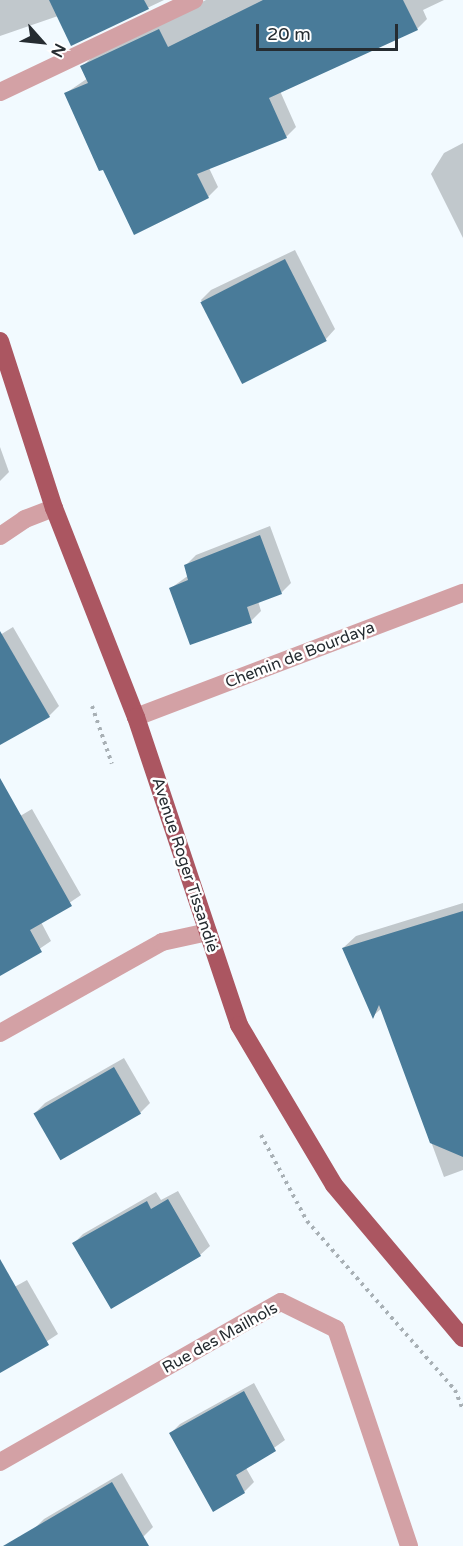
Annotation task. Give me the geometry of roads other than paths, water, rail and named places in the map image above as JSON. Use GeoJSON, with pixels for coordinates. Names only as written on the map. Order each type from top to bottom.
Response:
{"type":"FeatureCollection","features":[{"type":"Feature","properties":{"kind":"main road","name":"Avenue Roger Tissandié"},"geometry":{"type":"LineString","coordinates":[[0,341],[54,508],[136,717],[239,1025],[334,1185],[463,1338]]}},
{"type":"Feature","properties":{"kind":"street"},"geometry":{"type":"LineString","coordinates":[[0,92],[194,0]]}},
{"type":"Feature","properties":{"kind":"street"},"geometry":{"type":"LineString","coordinates":[[0,536],[25,519],[54,508]]}},
{"type":"Feature","properties":{"kind":"street","name":"Chemin de Bourdaya"},"geometry":{"type":"LineString","coordinates":[[136,717],[463,593]]}},
{"type":"Feature","properties":{"kind":"street"},"geometry":{"type":"LineString","coordinates":[[0,1033],[155,946],[208,932]]}},
{"type":"Feature","properties":{"kind":"street","name":"Rue des Mailhols"},"geometry":{"type":"LineString","coordinates":[[0,1462],[281,1302],[336,1329],[409,1546]]}}]}
